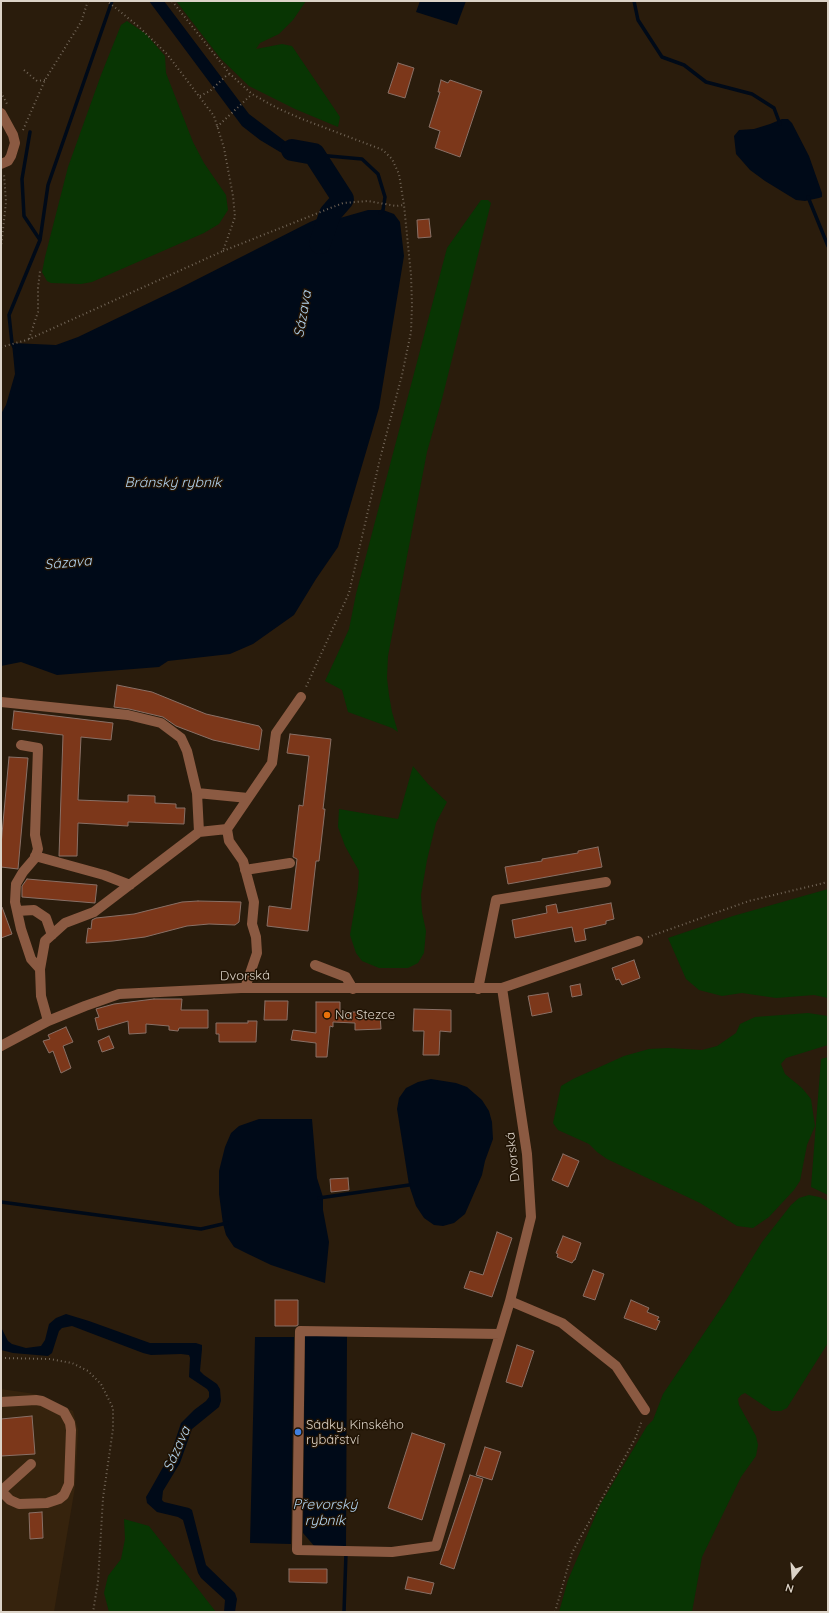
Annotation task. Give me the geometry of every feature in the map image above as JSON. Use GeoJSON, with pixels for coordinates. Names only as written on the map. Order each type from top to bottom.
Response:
{"type":"FeatureCollection","features":[{"type":"Feature","properties":{"kind":"street"},"geometry":{"type":"LineString","coordinates":[[1,113],[17,133],[12,156],[3,168]]}},
{"type":"Feature","properties":{"kind":"street"},"geometry":{"type":"LineString","coordinates":[[245,988],[257,952],[256,937],[252,924],[254,902],[243,861],[229,840],[227,829],[272,763],[276,732],[301,697]]}},
{"type":"Feature","properties":{"kind":"street"},"geometry":{"type":"LineString","coordinates":[[1,702],[128,715],[161,723],[181,738],[187,751],[197,793],[200,832]]}},
{"type":"Feature","properties":{"kind":"street"},"geometry":{"type":"LineString","coordinates":[[21,745],[38,748],[36,835],[38,849],[16,884],[15,902],[21,929],[31,959],[40,969]]}},
{"type":"Feature","properties":{"kind":"street"},"geometry":{"type":"LineString","coordinates":[[197,793],[248,798]]}},
{"type":"Feature","properties":{"kind":"street"},"geometry":{"type":"LineString","coordinates":[[48,1021],[41,996],[40,969],[45,941],[65,923],[94,912],[200,832],[227,829]]}},
{"type":"Feature","properties":{"kind":"street"},"geometry":{"type":"LineString","coordinates":[[35,856],[104,875],[130,885]]}},
{"type":"Feature","properties":{"kind":"street"},"geometry":{"type":"LineString","coordinates":[[246,870],[290,864]]}},
{"type":"Feature","properties":{"kind":"street"},"geometry":{"type":"LineString","coordinates":[[478,989],[496,900],[606,882]]}},
{"type":"Feature","properties":{"kind":"street"},"geometry":{"type":"LineString","coordinates":[[17,911],[34,910],[46,918],[52,935]]}},
{"type":"Feature","properties":{"kind":"street","name":"Dvorská"},"geometry":{"type":"LineString","coordinates":[[1,1046],[48,1021],[119,994],[245,988],[502,988],[638,941]]}},
{"type":"Feature","properties":{"kind":"street"},"geometry":{"type":"LineString","coordinates":[[315,965],[346,977],[353,989]]}},
{"type":"Feature","properties":{"kind":"street","name":"Dvorská"},"geometry":{"type":"LineString","coordinates":[[500,1334],[300,1331],[298,1550],[392,1552],[436,1546],[510,1301],[532,1217],[527,1154],[502,988]]}},
{"type":"Feature","properties":{"kind":"street"},"geometry":{"type":"LineString","coordinates":[[510,1301],[562,1323],[574,1332],[616,1366],[646,1410]]}},
{"type":"Feature","properties":{"kind":"street"},"geometry":{"type":"LineString","coordinates":[[1,1402],[42,1401],[64,1412],[70,1423],[69,1484],[64,1495],[59,1499],[47,1503],[20,1504],[10,1500],[1,1491],[31,1464]]}},
{"type":"Feature","properties":{"kind":"path"},"geometry":{"type":"LineString","coordinates":[[17,133],[23,130],[45,80],[81,22],[88,1]]}},
{"type":"Feature","properties":{"kind":"path"},"geometry":{"type":"LineString","coordinates":[[107,1],[118,8],[167,54],[214,116],[224,148],[234,196],[234,217],[223,251]]}},
{"type":"Feature","properties":{"kind":"path"},"geometry":{"type":"LineString","coordinates":[[172,1],[230,74],[252,94],[277,108],[383,150],[392,159],[399,174],[404,205],[411,275],[411,332],[349,593],[301,697]]}},
{"type":"Feature","properties":{"kind":"path"},"geometry":{"type":"LineString","coordinates":[[24,70],[37,81],[45,80]]}},
{"type":"Feature","properties":{"kind":"path"},"geometry":{"type":"LineString","coordinates":[[200,96],[210,91],[230,74]]}},
{"type":"Feature","properties":{"kind":"path"},"geometry":{"type":"LineString","coordinates":[[218,127],[252,94]]}},
{"type":"Feature","properties":{"kind":"path"},"geometry":{"type":"LineString","coordinates":[[1,248],[6,202],[3,168]]}},
{"type":"Feature","properties":{"kind":"path"},"geometry":{"type":"LineString","coordinates":[[1,347],[28,339],[223,251],[343,203],[368,201],[396,206],[404,205]]}},
{"type":"Feature","properties":{"kind":"path"},"geometry":{"type":"LineString","coordinates":[[28,339],[38,312],[37,295],[40,271]]}},
{"type":"Feature","properties":{"kind":"path"},"geometry":{"type":"LineString","coordinates":[[638,941],[749,901],[828,882]]}},
{"type":"Feature","properties":{"kind":"path"},"geometry":{"type":"LineString","coordinates":[[1,1358],[50,1359],[72,1363],[88,1371],[101,1384],[113,1408],[113,1428],[103,1498],[98,1582],[93,1612]]}},
{"type":"Feature","properties":{"kind":"path"},"geometry":{"type":"LineString","coordinates":[[555,1612],[572,1553],[636,1437],[646,1410]]}},
{"type":"Feature","properties":{"kind":"shaded area"},"geometry":{"type":"Polygon","coordinates":[[[1,1389],[35,1394],[73,1411],[78,1430],[75,1487],[54,1612],[1,1612],[1,1389]]]}},
{"type":"Feature","properties":{"kind":"green space"},"geometry":{"type":"Polygon","coordinates":[[[176,1],[306,1],[293,20],[279,34],[260,43],[256,49],[282,44],[292,46],[340,117],[338,127],[295,109],[249,86],[221,59],[176,1]]]}},
{"type":"Feature","properties":{"kind":"green space"},"geometry":{"type":"Polygon","coordinates":[[[127,21],[146,34],[165,56],[166,73],[193,142],[204,163],[226,195],[228,210],[219,224],[204,233],[92,282],[81,284],[51,283],[47,281],[42,272],[68,167],[101,75],[121,25],[127,21]]]}},
{"type":"Feature","properties":{"kind":"green space"},"geometry":{"type":"Polygon","coordinates":[[[481,200],[488,200],[491,203],[442,399],[427,452],[388,656],[387,678],[389,695],[398,732],[392,728],[348,712],[342,690],[325,681],[349,629],[356,594],[447,248],[481,200]]]}},
{"type":"Feature","properties":{"kind":"green space"},"geometry":{"type":"Polygon","coordinates":[[[413,766],[428,784],[447,802],[436,823],[427,860],[421,895],[422,912],[426,931],[424,953],[418,963],[408,968],[379,968],[362,961],[356,953],[350,935],[358,888],[359,871],[345,846],[338,827],[339,809],[398,819],[413,766]]]}},
{"type":"Feature","properties":{"kind":"green space"},"geometry":{"type":"Polygon","coordinates":[[[828,889],[828,998],[814,995],[776,998],[742,993],[722,996],[699,990],[686,979],[668,938],[733,916],[828,889]]]}},
{"type":"Feature","properties":{"kind":"green space"},"geometry":{"type":"Polygon","coordinates":[[[808,1013],[828,1016],[828,1045],[786,1058],[781,1064],[785,1074],[802,1088],[811,1099],[815,1126],[807,1145],[800,1181],[794,1190],[769,1217],[753,1228],[737,1226],[700,1203],[607,1159],[589,1144],[558,1130],[553,1123],[561,1086],[624,1056],[649,1049],[668,1048],[702,1050],[717,1046],[736,1033],[740,1024],[755,1017],[808,1013]]]}},
{"type":"Feature","properties":{"kind":"green space"},"geometry":{"type":"Polygon","coordinates":[[[828,1057],[828,1195],[811,1187],[821,1059],[828,1057]]]}},
{"type":"Feature","properties":{"kind":"green space"},"geometry":{"type":"Polygon","coordinates":[[[809,1195],[828,1201],[828,1343],[787,1408],[781,1411],[772,1411],[745,1393],[738,1399],[739,1405],[756,1436],[758,1445],[756,1456],[741,1477],[702,1557],[692,1612],[559,1612],[568,1580],[600,1505],[647,1426],[653,1420],[663,1394],[725,1302],[762,1242],[791,1205],[799,1198],[809,1195]]]}},
{"type":"Feature","properties":{"kind":"green space"},"geometry":{"type":"Polygon","coordinates":[[[124,1519],[149,1526],[216,1612],[109,1612],[104,1593],[108,1576],[121,1559],[125,1539],[124,1519]]]}},
{"type":"Feature","properties":{"kind":"water"},"geometry":{"type":"Polygon","coordinates":[[[149,1],[164,1],[249,114],[286,142],[315,148],[320,151],[325,160],[309,162],[280,152],[260,140],[242,126],[149,1]]]}},
{"type":"Feature","properties":{"kind":"water"},"geometry":{"type":"Polygon","coordinates":[[[420,1],[466,1],[457,25],[416,12],[420,1]]]}},
{"type":"Feature","properties":{"kind":"water"},"geometry":{"type":"Polygon","coordinates":[[[782,119],[788,119],[792,123],[809,156],[822,193],[822,197],[805,201],[796,200],[750,170],[736,154],[734,136],[739,130],[754,129],[782,119]]]}},
{"type":"Feature","properties":{"kind":"water","name":"Bránský rybník"},"geometry":{"type":"Polygon","coordinates":[[[368,210],[383,210],[394,214],[400,222],[404,256],[379,408],[338,547],[294,615],[253,644],[230,654],[168,661],[159,667],[57,675],[21,662],[1,666],[1,414],[6,405],[15,374],[12,343],[56,345],[78,337],[180,288],[310,222],[330,214],[340,218],[368,210]]]}},
{"type":"Feature","properties":{"kind":"water"},"geometry":{"type":"Polygon","coordinates":[[[431,1079],[456,1083],[467,1087],[482,1100],[489,1111],[492,1122],[493,1139],[485,1161],[482,1175],[465,1214],[454,1223],[443,1226],[434,1225],[424,1218],[416,1206],[409,1185],[397,1109],[399,1098],[406,1088],[418,1082],[431,1079]]]}},
{"type":"Feature","properties":{"kind":"water"},"geometry":{"type":"Polygon","coordinates":[[[259,1119],[312,1119],[317,1178],[323,1197],[323,1210],[329,1242],[325,1283],[271,1265],[246,1253],[234,1247],[226,1235],[219,1194],[219,1171],[225,1147],[231,1133],[239,1126],[259,1119]]]}},
{"type":"Feature","properties":{"kind":"water"},"geometry":{"type":"Polygon","coordinates":[[[66,1314],[150,1343],[196,1343],[202,1345],[200,1371],[217,1384],[220,1389],[221,1401],[219,1407],[192,1429],[180,1463],[163,1491],[162,1500],[164,1502],[192,1510],[206,1565],[235,1593],[237,1599],[235,1612],[224,1612],[225,1600],[201,1578],[198,1573],[183,1520],[178,1517],[157,1512],[147,1503],[146,1497],[171,1453],[181,1423],[209,1397],[209,1392],[207,1389],[189,1377],[189,1355],[151,1355],[72,1326],[62,1328],[59,1331],[52,1353],[48,1356],[13,1353],[1,1350],[1,1327],[8,1341],[12,1344],[26,1348],[41,1346],[45,1340],[49,1324],[56,1318],[66,1314]]]}},
{"type":"Feature","properties":{"kind":"water","name":"Převorský rybník"},"geometry":{"type":"Polygon","coordinates":[[[305,1336],[347,1336],[346,1548],[315,1547],[303,1533],[305,1336]]]}},
{"type":"Feature","properties":{"kind":"water"},"geometry":{"type":"Polygon","coordinates":[[[255,1337],[294,1337],[291,1544],[250,1543],[255,1337]]]}},
{"type":"Feature","properties":{"kind":"building"},"geometry":{"type":"Polygon","coordinates":[[[398,63],[414,68],[405,98],[388,93],[398,63]]]}},
{"type":"Feature","properties":{"kind":"building"},"geometry":{"type":"Polygon","coordinates":[[[441,80],[448,83],[450,80],[482,91],[460,157],[435,148],[440,131],[429,127],[440,92],[438,92],[441,80]]]}},
{"type":"Feature","properties":{"kind":"building"},"geometry":{"type":"Polygon","coordinates":[[[429,219],[431,237],[418,238],[417,220],[429,219]]]}},
{"type":"Feature","properties":{"kind":"building"},"geometry":{"type":"Polygon","coordinates":[[[117,685],[152,692],[206,714],[259,726],[262,730],[259,750],[213,740],[176,726],[163,717],[114,707],[117,685]]]}},
{"type":"Feature","properties":{"kind":"building"},"geometry":{"type":"Polygon","coordinates":[[[14,711],[113,723],[111,740],[81,737],[78,800],[128,802],[128,795],[155,796],[155,803],[176,804],[176,808],[185,808],[184,824],[128,822],[128,826],[78,823],[77,856],[59,856],[63,735],[12,729],[14,711]]]}},
{"type":"Feature","properties":{"kind":"building"},"geometry":{"type":"Polygon","coordinates":[[[290,734],[331,739],[319,861],[316,861],[308,931],[267,926],[269,906],[291,909],[297,859],[293,857],[299,805],[303,806],[309,756],[287,753],[290,734]]]}},
{"type":"Feature","properties":{"kind":"building"},"geometry":{"type":"Polygon","coordinates":[[[9,757],[28,758],[18,869],[1,867],[1,845],[9,757]]]}},
{"type":"Feature","properties":{"kind":"building"},"geometry":{"type":"Polygon","coordinates":[[[598,847],[602,867],[508,884],[505,867],[542,861],[542,859],[578,853],[578,851],[598,847]]]}},
{"type":"Feature","properties":{"kind":"building"},"geometry":{"type":"Polygon","coordinates":[[[27,879],[97,885],[95,903],[22,897],[22,886],[27,879]]]}},
{"type":"Feature","properties":{"kind":"building"},"geometry":{"type":"Polygon","coordinates":[[[182,902],[241,902],[239,922],[235,925],[209,924],[187,926],[145,937],[86,943],[88,928],[91,929],[92,920],[96,918],[134,914],[182,902]]]}},
{"type":"Feature","properties":{"kind":"building"},"geometry":{"type":"Polygon","coordinates":[[[611,903],[614,919],[606,921],[606,924],[584,929],[586,940],[575,942],[572,927],[515,938],[512,920],[547,913],[546,906],[556,904],[558,913],[611,903]]]}},
{"type":"Feature","properties":{"kind":"building"},"geometry":{"type":"Polygon","coordinates":[[[1,907],[12,934],[1,938],[1,907]]]}},
{"type":"Feature","properties":{"kind":"building"},"geometry":{"type":"Polygon","coordinates":[[[634,960],[640,978],[622,985],[619,979],[616,980],[612,968],[634,960]]]}},
{"type":"Feature","properties":{"kind":"building"},"geometry":{"type":"Polygon","coordinates":[[[580,984],[582,995],[572,997],[570,986],[580,984]]]}},
{"type":"Feature","properties":{"kind":"building"},"geometry":{"type":"Polygon","coordinates":[[[548,993],[552,1012],[532,1016],[528,996],[548,993]]]}},
{"type":"Feature","properties":{"kind":"building"},"geometry":{"type":"Polygon","coordinates":[[[154,999],[182,999],[181,1010],[208,1010],[208,1028],[179,1028],[178,1031],[169,1030],[169,1026],[146,1024],[146,1033],[129,1034],[128,1021],[98,1030],[95,1018],[99,1017],[96,1009],[114,1004],[154,999]]]}},
{"type":"Feature","properties":{"kind":"building"},"geometry":{"type":"Polygon","coordinates":[[[265,1001],[288,1001],[287,1020],[264,1020],[265,1001]]]}},
{"type":"Feature","properties":{"kind":"building"},"geometry":{"type":"Polygon","coordinates":[[[316,1002],[340,1002],[340,1012],[380,1014],[381,1029],[355,1030],[355,1023],[333,1022],[333,1027],[330,1026],[327,1057],[316,1057],[316,1043],[291,1040],[293,1030],[316,1033],[316,1002]]]}},
{"type":"Feature","properties":{"kind":"building"},"geometry":{"type":"Polygon","coordinates":[[[414,1009],[451,1010],[451,1032],[440,1031],[439,1055],[423,1055],[424,1031],[413,1031],[414,1009]]]}},
{"type":"Feature","properties":{"kind":"building"},"geometry":{"type":"Polygon","coordinates":[[[248,1021],[257,1021],[256,1042],[219,1042],[219,1034],[216,1034],[216,1023],[248,1023],[248,1021]]]}},
{"type":"Feature","properties":{"kind":"building"},"geometry":{"type":"Polygon","coordinates":[[[66,1027],[73,1042],[63,1046],[71,1068],[61,1073],[53,1051],[49,1053],[43,1041],[50,1039],[48,1035],[66,1027]]]}},
{"type":"Feature","properties":{"kind":"building"},"geometry":{"type":"Polygon","coordinates":[[[109,1036],[114,1048],[102,1052],[98,1041],[109,1036]]]}},
{"type":"Feature","properties":{"kind":"building"},"geometry":{"type":"Polygon","coordinates":[[[563,1154],[579,1161],[568,1187],[552,1180],[563,1154]]]}},
{"type":"Feature","properties":{"kind":"building"},"geometry":{"type":"Polygon","coordinates":[[[348,1178],[349,1190],[331,1192],[330,1179],[348,1178]]]}},
{"type":"Feature","properties":{"kind":"building"},"geometry":{"type":"Polygon","coordinates":[[[497,1232],[512,1238],[492,1297],[464,1288],[470,1271],[483,1275],[497,1232]]]}},
{"type":"Feature","properties":{"kind":"building"},"geometry":{"type":"Polygon","coordinates":[[[563,1236],[581,1243],[575,1260],[572,1263],[557,1257],[558,1254],[556,1253],[563,1236]]]}},
{"type":"Feature","properties":{"kind":"building"},"geometry":{"type":"Polygon","coordinates":[[[593,1270],[604,1274],[595,1300],[583,1296],[593,1270]]]}},
{"type":"Feature","properties":{"kind":"building"},"geometry":{"type":"Polygon","coordinates":[[[275,1300],[298,1300],[298,1325],[275,1326],[275,1300]]]}},
{"type":"Feature","properties":{"kind":"building"},"geometry":{"type":"Polygon","coordinates":[[[631,1300],[649,1308],[647,1312],[659,1317],[657,1320],[660,1321],[656,1330],[624,1318],[631,1300]]]}},
{"type":"Feature","properties":{"kind":"building"},"geometry":{"type":"Polygon","coordinates":[[[517,1345],[534,1351],[522,1387],[506,1382],[517,1345]]]}},
{"type":"Feature","properties":{"kind":"building"},"geometry":{"type":"Polygon","coordinates":[[[32,1416],[35,1454],[1,1456],[1,1419],[32,1416]]]}},
{"type":"Feature","properties":{"kind":"building"},"geometry":{"type":"Polygon","coordinates":[[[412,1433],[445,1444],[422,1520],[388,1508],[412,1433]]]}},
{"type":"Feature","properties":{"kind":"building"},"geometry":{"type":"Polygon","coordinates":[[[485,1447],[501,1452],[492,1480],[476,1475],[485,1447]]]}},
{"type":"Feature","properties":{"kind":"building"},"geometry":{"type":"Polygon","coordinates":[[[470,1475],[483,1479],[454,1569],[440,1564],[470,1475]]]}},
{"type":"Feature","properties":{"kind":"building"},"geometry":{"type":"Polygon","coordinates":[[[42,1512],[43,1538],[30,1539],[29,1513],[42,1512]]]}},
{"type":"Feature","properties":{"kind":"building"},"geometry":{"type":"Polygon","coordinates":[[[289,1569],[327,1569],[327,1583],[289,1582],[289,1569]]]}},
{"type":"Feature","properties":{"kind":"building"},"geometry":{"type":"Polygon","coordinates":[[[408,1577],[434,1583],[431,1594],[405,1589],[408,1577]]]}},
{"type":"Feature","properties":{"kind":"waterway"},"geometry":{"type":"LineString","coordinates":[[14,347],[12,343],[9,315],[40,240],[48,185],[112,1]]}},
{"type":"Feature","properties":{"kind":"waterway"},"geometry":{"type":"LineString","coordinates":[[634,1],[638,20],[662,57],[684,65],[706,82],[752,94],[774,108],[780,124]]}},
{"type":"Feature","properties":{"kind":"waterway"},"geometry":{"type":"LineString","coordinates":[[30,132],[22,179],[24,216],[40,240]]}},
{"type":"Feature","properties":{"kind":"waterway","name":"Sázava"},"geometry":{"type":"LineString","coordinates":[[292,150],[314,154],[343,199],[330,214],[320,243]]}},
{"type":"Feature","properties":{"kind":"waterway"},"geometry":{"type":"LineString","coordinates":[[318,155],[362,159],[378,174],[385,197],[383,210],[380,213]]}},
{"type":"Feature","properties":{"kind":"waterway"},"geometry":{"type":"LineString","coordinates":[[808,197],[828,246]]}},
{"type":"Feature","properties":{"kind":"waterway"},"geometry":{"type":"LineString","coordinates":[[319,1198],[409,1185]]}},
{"type":"Feature","properties":{"kind":"waterway"},"geometry":{"type":"LineString","coordinates":[[1,1202],[201,1229],[227,1223]]}},
{"type":"Feature","properties":{"kind":"waterway"},"geometry":{"type":"LineString","coordinates":[[344,1612],[346,1553]]}},
{"type":"Feature","properties":{"kind":"place","name":"Na Stezce"},"geometry":{"type":"Point","coordinates":[327,1015]}},
{"type":"Feature","properties":{"kind":"place","name":"Sádky, Kinského rybářství"},"geometry":{"type":"Point","coordinates":[298,1432]}}]}
